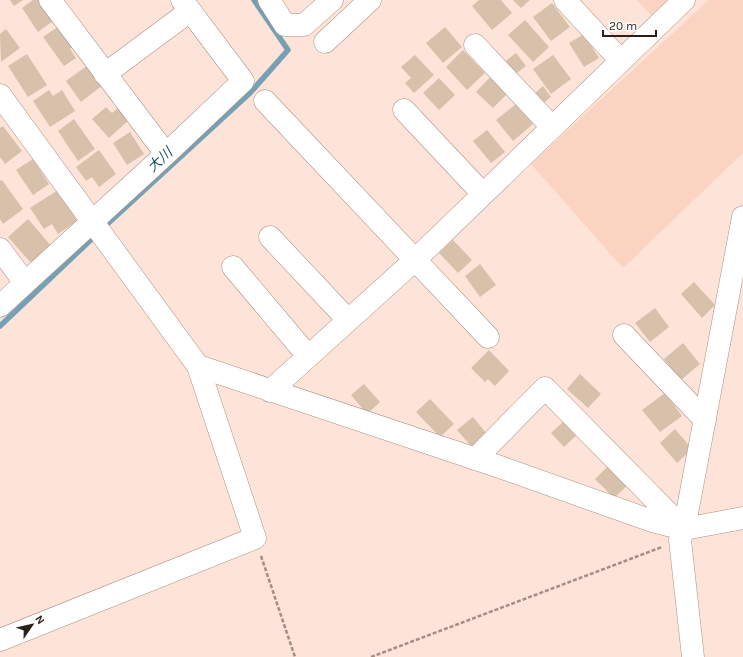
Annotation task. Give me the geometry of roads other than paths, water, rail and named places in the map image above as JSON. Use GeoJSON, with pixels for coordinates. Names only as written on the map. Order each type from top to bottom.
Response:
{"type":"FeatureCollection","features":[{"type":"Feature","properties":{"kind":"street"},"geometry":{"type":"LineString","coordinates":[[50,0],[166,154]]}},
{"type":"Feature","properties":{"kind":"street"},"geometry":{"type":"LineString","coordinates":[[269,0],[285,25],[304,25],[332,0]]}},
{"type":"Feature","properties":{"kind":"street"},"geometry":{"type":"LineString","coordinates":[[325,42],[370,0]]}},
{"type":"Feature","properties":{"kind":"street"},"geometry":{"type":"LineString","coordinates":[[565,0],[621,61]]}},
{"type":"Feature","properties":{"kind":"street"},"geometry":{"type":"LineString","coordinates":[[270,391],[415,260],[684,0]]}},
{"type":"Feature","properties":{"kind":"street"},"geometry":{"type":"LineString","coordinates":[[0,306],[166,154],[243,81],[186,6],[105,74]]}},
{"type":"Feature","properties":{"kind":"street"},"geometry":{"type":"LineString","coordinates":[[475,45],[552,127]]}},
{"type":"Feature","properties":{"kind":"street"},"geometry":{"type":"LineString","coordinates":[[0,95],[198,366],[255,538],[0,640]]}},
{"type":"Feature","properties":{"kind":"street"},"geometry":{"type":"LineString","coordinates":[[266,101],[488,337]]}},
{"type":"Feature","properties":{"kind":"street"},"geometry":{"type":"LineString","coordinates":[[404,110],[483,194]]}},
{"type":"Feature","properties":{"kind":"street"},"geometry":{"type":"LineString","coordinates":[[693,657],[682,535],[743,217]]}},
{"type":"Feature","properties":{"kind":"street"},"geometry":{"type":"LineString","coordinates":[[270,237],[348,320]]}},
{"type":"Feature","properties":{"kind":"street"},"geometry":{"type":"LineString","coordinates":[[0,249],[25,283]]}},
{"type":"Feature","properties":{"kind":"street"},"geometry":{"type":"LineString","coordinates":[[233,267],[308,356]]}},
{"type":"Feature","properties":{"kind":"street"},"geometry":{"type":"LineString","coordinates":[[624,335],[705,420]]}},
{"type":"Feature","properties":{"kind":"street"},"geometry":{"type":"LineString","coordinates":[[198,366],[475,459],[652,521],[682,535],[743,518]]}},
{"type":"Feature","properties":{"kind":"street"},"geometry":{"type":"LineString","coordinates":[[475,459],[545,388],[682,535]]}},
{"type":"Feature","properties":{"kind":"waterway","name":"大川"},"geometry":{"type":"LineString","coordinates":[[103,228],[250,93],[288,50],[254,0]]}},
{"type":"Feature","properties":{"kind":"waterway","name":"大川"},"geometry":{"type":"LineString","coordinates":[[0,326],[97,234]]}}]}
